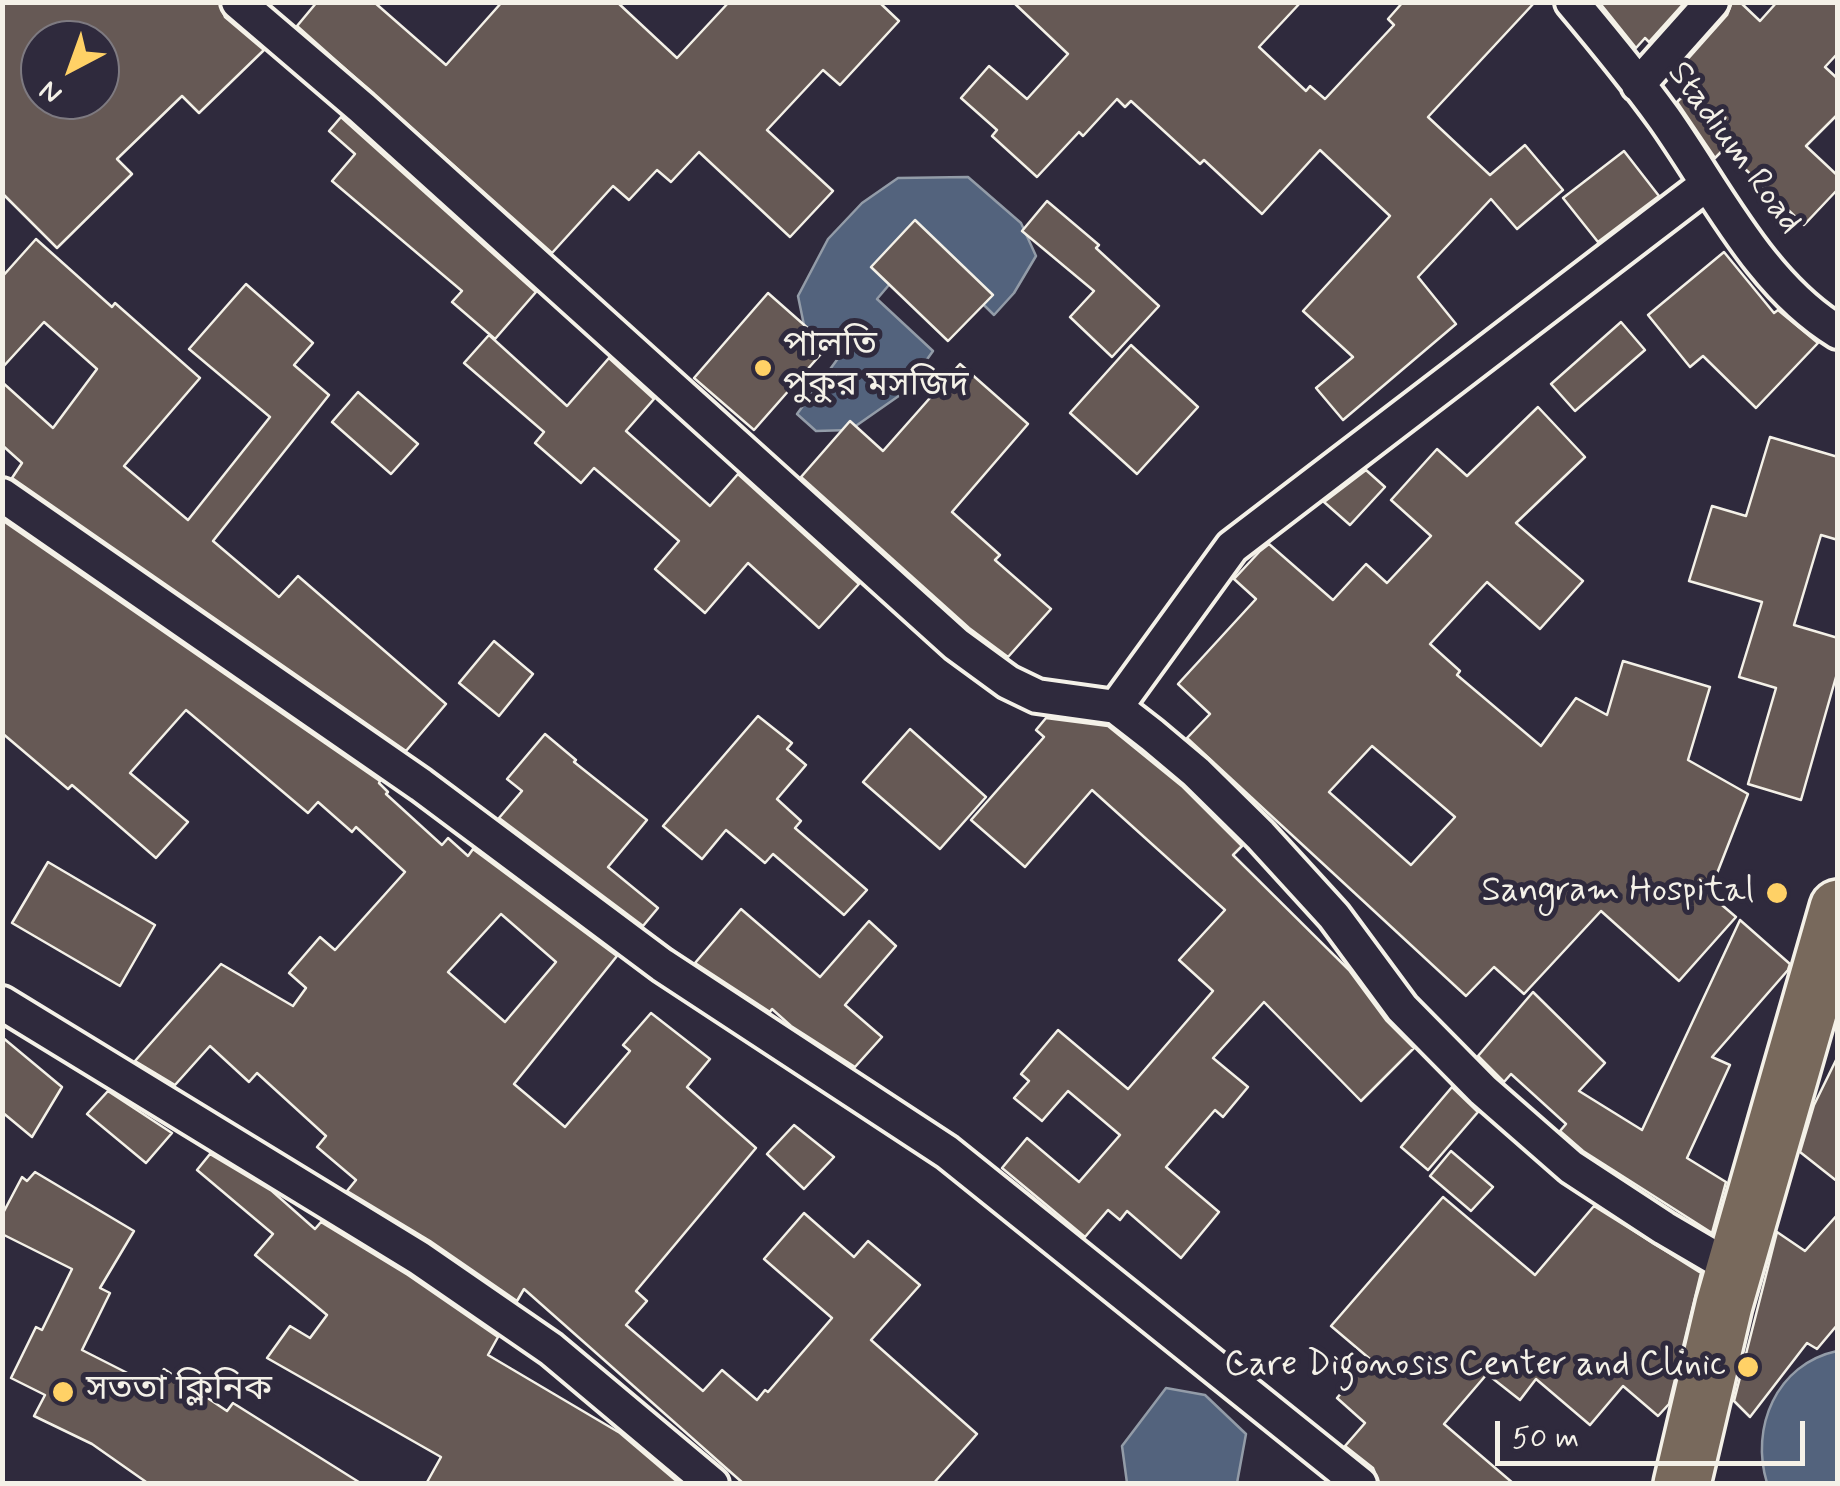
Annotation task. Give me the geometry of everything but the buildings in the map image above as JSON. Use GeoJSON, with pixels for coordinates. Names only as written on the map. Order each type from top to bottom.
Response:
{"type":"FeatureCollection","features":[{"type":"Feature","properties":{"kind":"highway"},"geometry":{"type":"LineString","coordinates":[[1682,1484],[1734,1270],[1838,908]]}},
{"type":"Feature","properties":{"kind":"street"},"geometry":{"type":"LineString","coordinates":[[238,2],[507,238],[956,644],[1008,682],[1037,696],[1116,708],[1196,772],[1334,916],[1402,1008],[1483,1090],[1571,1167],[1734,1270]]}},
{"type":"Feature","properties":{"kind":"street","name":"Stadium Road"},"geometry":{"type":"LineString","coordinates":[[1572,2],[1638,85],[1764,263],[1814,318],[1838,332]]}},
{"type":"Feature","properties":{"kind":"street"},"geometry":{"type":"LineString","coordinates":[[1638,85],[1712,2]]}},
{"type":"Feature","properties":{"kind":"street"},"geometry":{"type":"LineString","coordinates":[[1116,708],[1232,548],[1707,184]]}},
{"type":"Feature","properties":{"kind":"street"},"geometry":{"type":"LineString","coordinates":[[2,495],[421,785],[662,965],[946,1152],[1360,1484]]}},
{"type":"Feature","properties":{"kind":"street"},"geometry":{"type":"LineString","coordinates":[[2,1003],[419,1258],[552,1349],[712,1484]]}},
{"type":"Feature","properties":{"kind":"water"},"geometry":{"type":"Polygon","coordinates":[[[968,177],[1021,223],[1036,256],[1014,293],[994,315],[923,245],[877,299],[933,351],[903,393],[850,430],[816,431],[797,414],[842,353],[806,335],[798,296],[828,239],[862,203],[898,178],[968,177]]]}},
{"type":"Feature","properties":{"kind":"water"},"geometry":{"type":"Polygon","coordinates":[[[1837,1351],[1837,1483],[1767,1483],[1762,1441],[1773,1401],[1798,1369],[1837,1351]]]}},
{"type":"Feature","properties":{"kind":"water"},"geometry":{"type":"Polygon","coordinates":[[[1166,1388],[1205,1395],[1246,1434],[1237,1483],[1127,1483],[1122,1446],[1166,1388]]]}},
{"type":"Feature","properties":{"kind":"place","name":"পালতি পুকুর মসজিদ"},"geometry":{"type":"Point","coordinates":[763,368]}},
{"type":"Feature","properties":{"kind":"place","name":"Sangram Hospital"},"geometry":{"type":"Point","coordinates":[1777,893]}},
{"type":"Feature","properties":{"kind":"place","name":"Care Digonosis Center and Clinic"},"geometry":{"type":"Point","coordinates":[1748,1367]}},
{"type":"Feature","properties":{"kind":"place","name":"সততা ক্লিনিক"},"geometry":{"type":"Point","coordinates":[63,1392]}}]}
